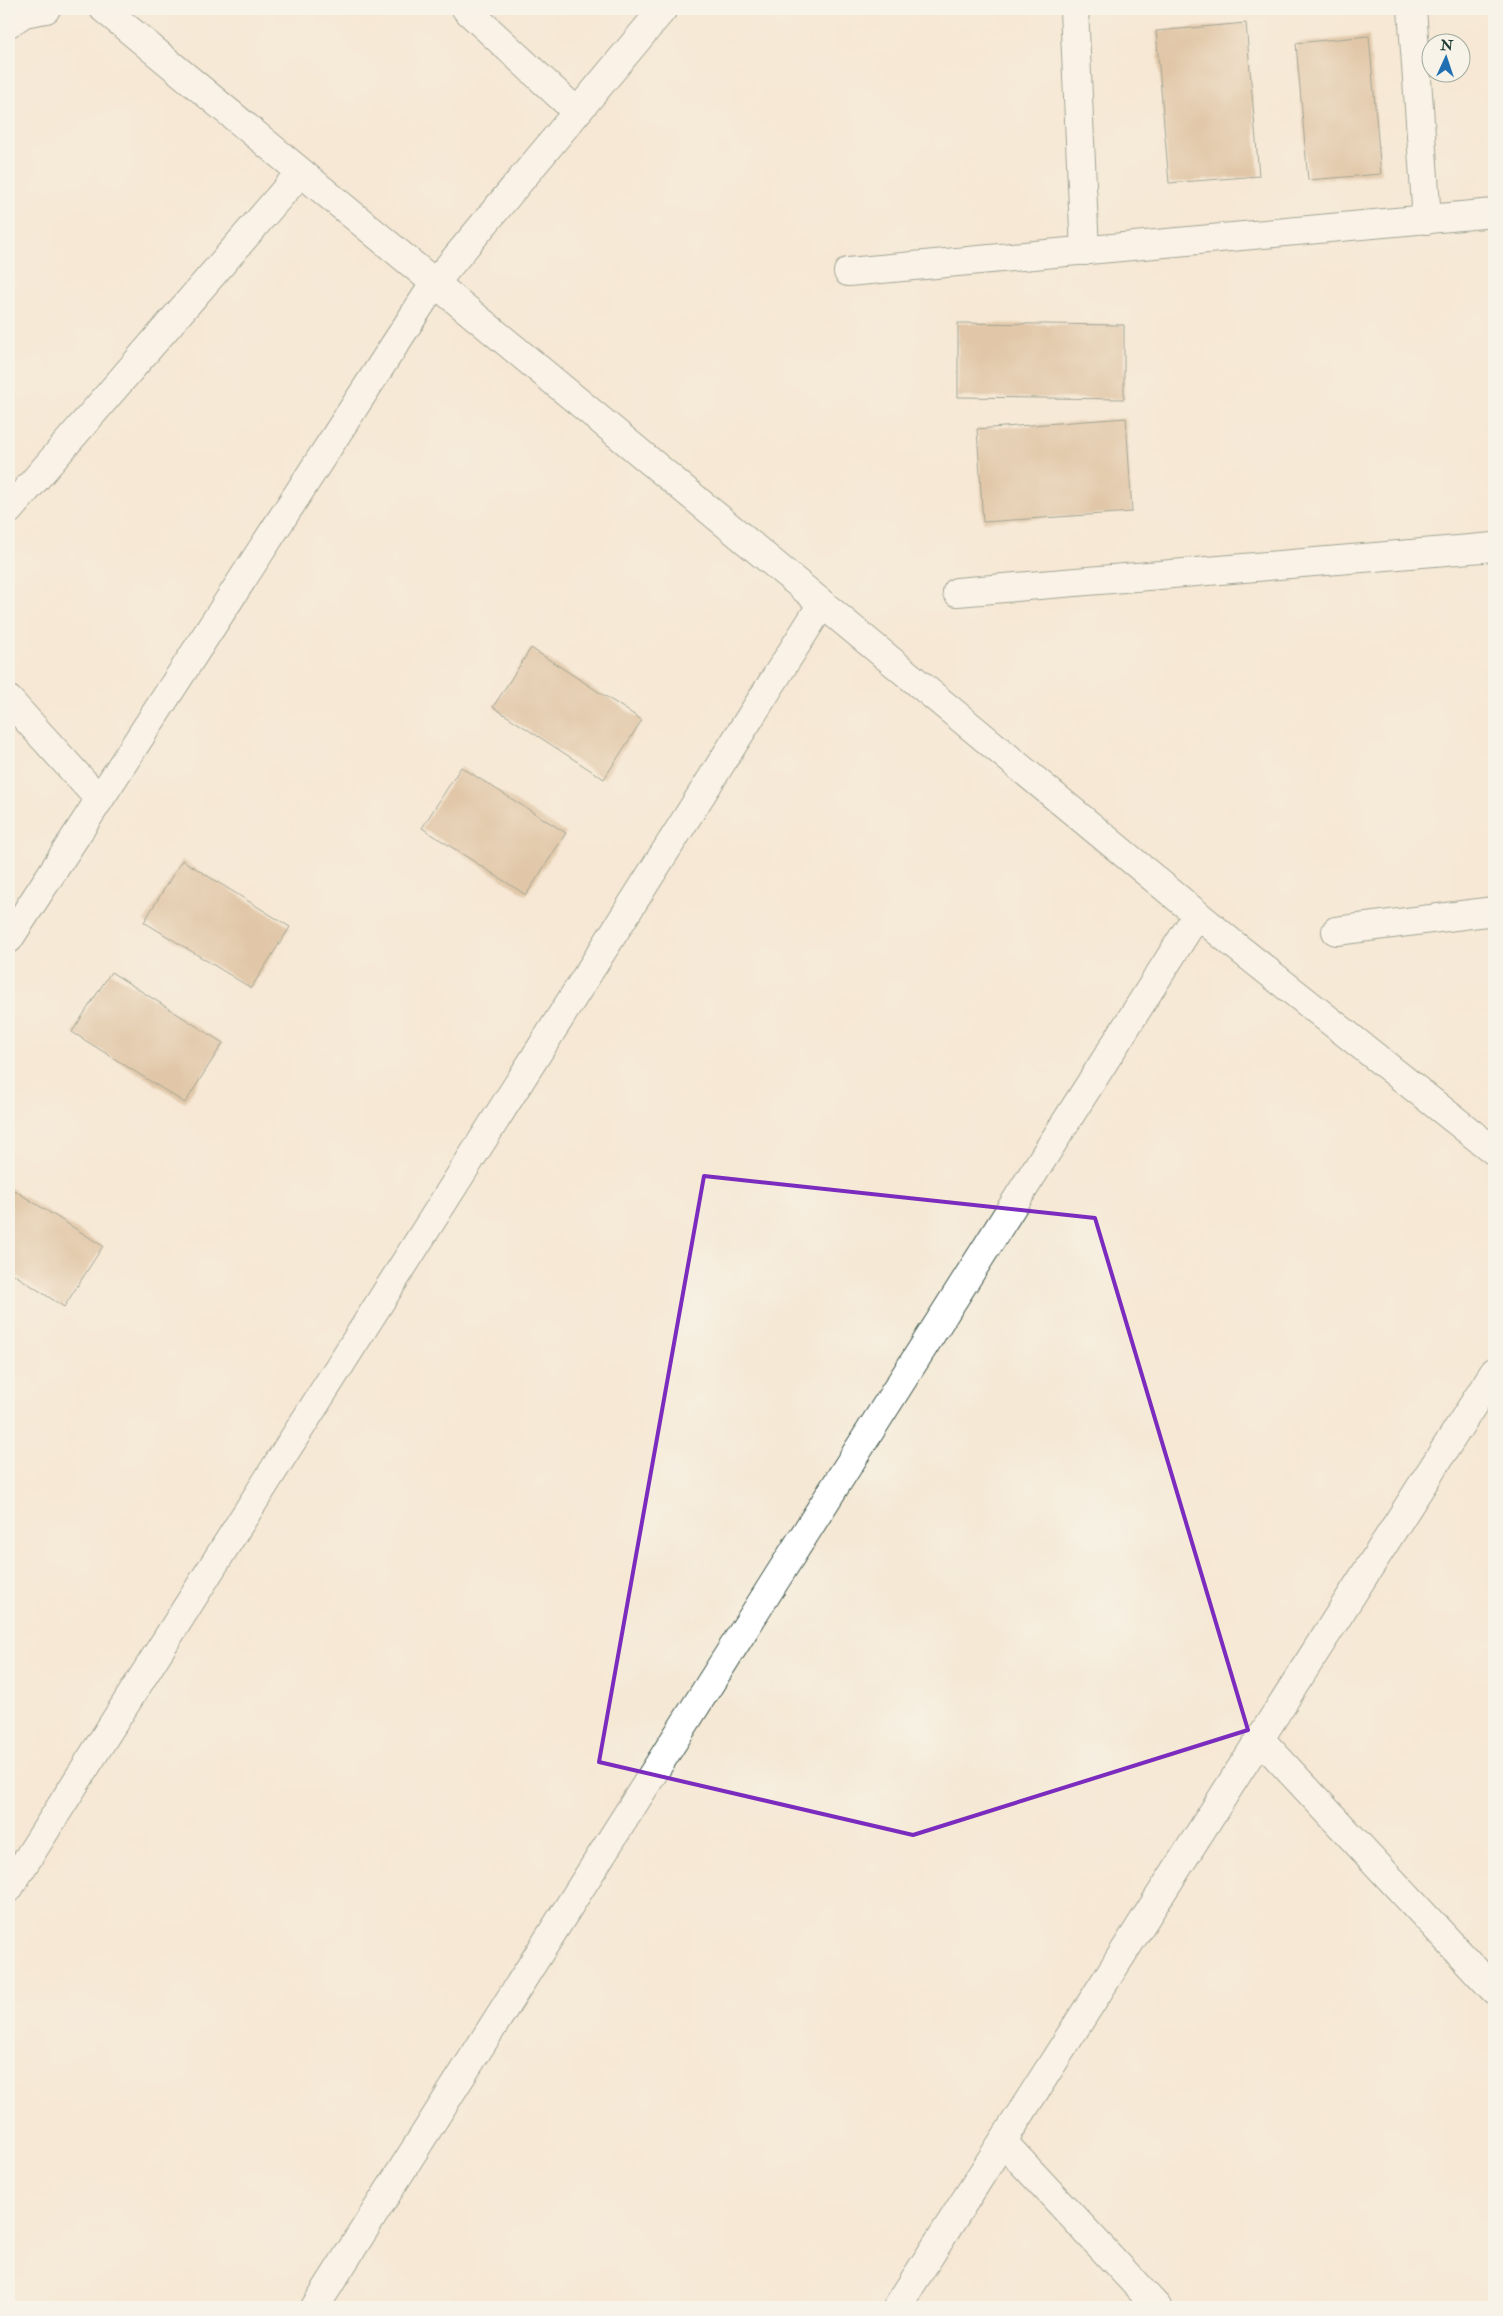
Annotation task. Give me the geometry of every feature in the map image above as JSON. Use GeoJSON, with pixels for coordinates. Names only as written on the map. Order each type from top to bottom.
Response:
{"type":"FeatureCollection","features":[{"type":"Feature","properties":{"kind":"street"},"geometry":{"type":"LineString","coordinates":[[9,23],[24,13],[46,9]]}},
{"type":"Feature","properties":{"kind":"street"},"geometry":{"type":"LineString","coordinates":[[104,9],[1197,915],[1494,1151]]}},
{"type":"Feature","properties":{"kind":"street"},"geometry":{"type":"LineString","coordinates":[[466,9],[576,112]]}},
{"type":"Feature","properties":{"kind":"street"},"geometry":{"type":"LineString","coordinates":[[9,939],[434,284],[663,9]]}},
{"type":"Feature","properties":{"kind":"street"},"geometry":{"type":"LineString","coordinates":[[1074,9],[1085,251]]}},
{"type":"Feature","properties":{"kind":"street"},"geometry":{"type":"LineString","coordinates":[[1412,9],[1427,220]]}},
{"type":"Feature","properties":{"kind":"street"},"geometry":{"type":"LineString","coordinates":[[9,510],[300,173]]}},
{"type":"Feature","properties":{"kind":"street"},"geometry":{"type":"LineString","coordinates":[[848,272],[1494,213]]}},
{"type":"Feature","properties":{"kind":"street"},"geometry":{"type":"LineString","coordinates":[[957,592],[1494,547]]}},
{"type":"Feature","properties":{"kind":"street"},"geometry":{"type":"LineString","coordinates":[[9,1888],[822,604]]}},
{"type":"Feature","properties":{"kind":"street"},"geometry":{"type":"LineString","coordinates":[[9,700],[99,799]]}},
{"type":"Feature","properties":{"kind":"street"},"geometry":{"type":"LineString","coordinates":[[1336,931],[1494,911]]}},
{"type":"Feature","properties":{"kind":"street"},"geometry":{"type":"LineString","coordinates":[[316,2307],[1197,915]]}},
{"type":"Feature","properties":{"kind":"street"},"geometry":{"type":"LineString","coordinates":[[897,2307],[1494,1372]]}},
{"type":"Feature","properties":{"kind":"street"},"geometry":{"type":"LineString","coordinates":[[1260,1739],[1494,1990]]}},
{"type":"Feature","properties":{"kind":"street"},"geometry":{"type":"LineString","coordinates":[[1003,2142],[1157,2307]]}},
{"type":"Feature","properties":{"kind":"highlighted area"},"geometry":{"type":"Polygon","coordinates":[[[704,1176],[1095,1218],[1248,1730],[913,1835],[599,1762],[704,1176]]]}},
{"type":"Feature","properties":{"kind":"building"},"geometry":{"type":"Polygon","coordinates":[[[1246,23],[1259,176],[1169,183],[1156,31],[1246,23]]]}},
{"type":"Feature","properties":{"kind":"building"},"geometry":{"type":"Polygon","coordinates":[[[1369,36],[1381,174],[1308,180],[1296,43],[1369,36]]]}},
{"type":"Feature","properties":{"kind":"building"},"geometry":{"type":"Polygon","coordinates":[[[958,323],[1124,325],[1124,399],[958,397],[958,323]]]}},
{"type":"Feature","properties":{"kind":"building"},"geometry":{"type":"Polygon","coordinates":[[[1126,418],[1132,512],[983,522],[977,429],[1126,418]]]}},
{"type":"Feature","properties":{"kind":"building"},"geometry":{"type":"Polygon","coordinates":[[[531,648],[642,720],[604,779],[493,707],[531,648]]]}},
{"type":"Feature","properties":{"kind":"building"},"geometry":{"type":"Polygon","coordinates":[[[461,767],[566,833],[526,895],[422,828],[461,767]]]}},
{"type":"Feature","properties":{"kind":"building"},"geometry":{"type":"Polygon","coordinates":[[[182,860],[290,927],[251,988],[144,922],[182,860]]]}},
{"type":"Feature","properties":{"kind":"building"},"geometry":{"type":"Polygon","coordinates":[[[111,972],[223,1043],[185,1103],[72,1032],[111,972]]]}},
{"type":"Feature","properties":{"kind":"building"},"geometry":{"type":"Polygon","coordinates":[[[9,1187],[103,1246],[64,1307],[9,1271],[9,1187]]]}}]}
